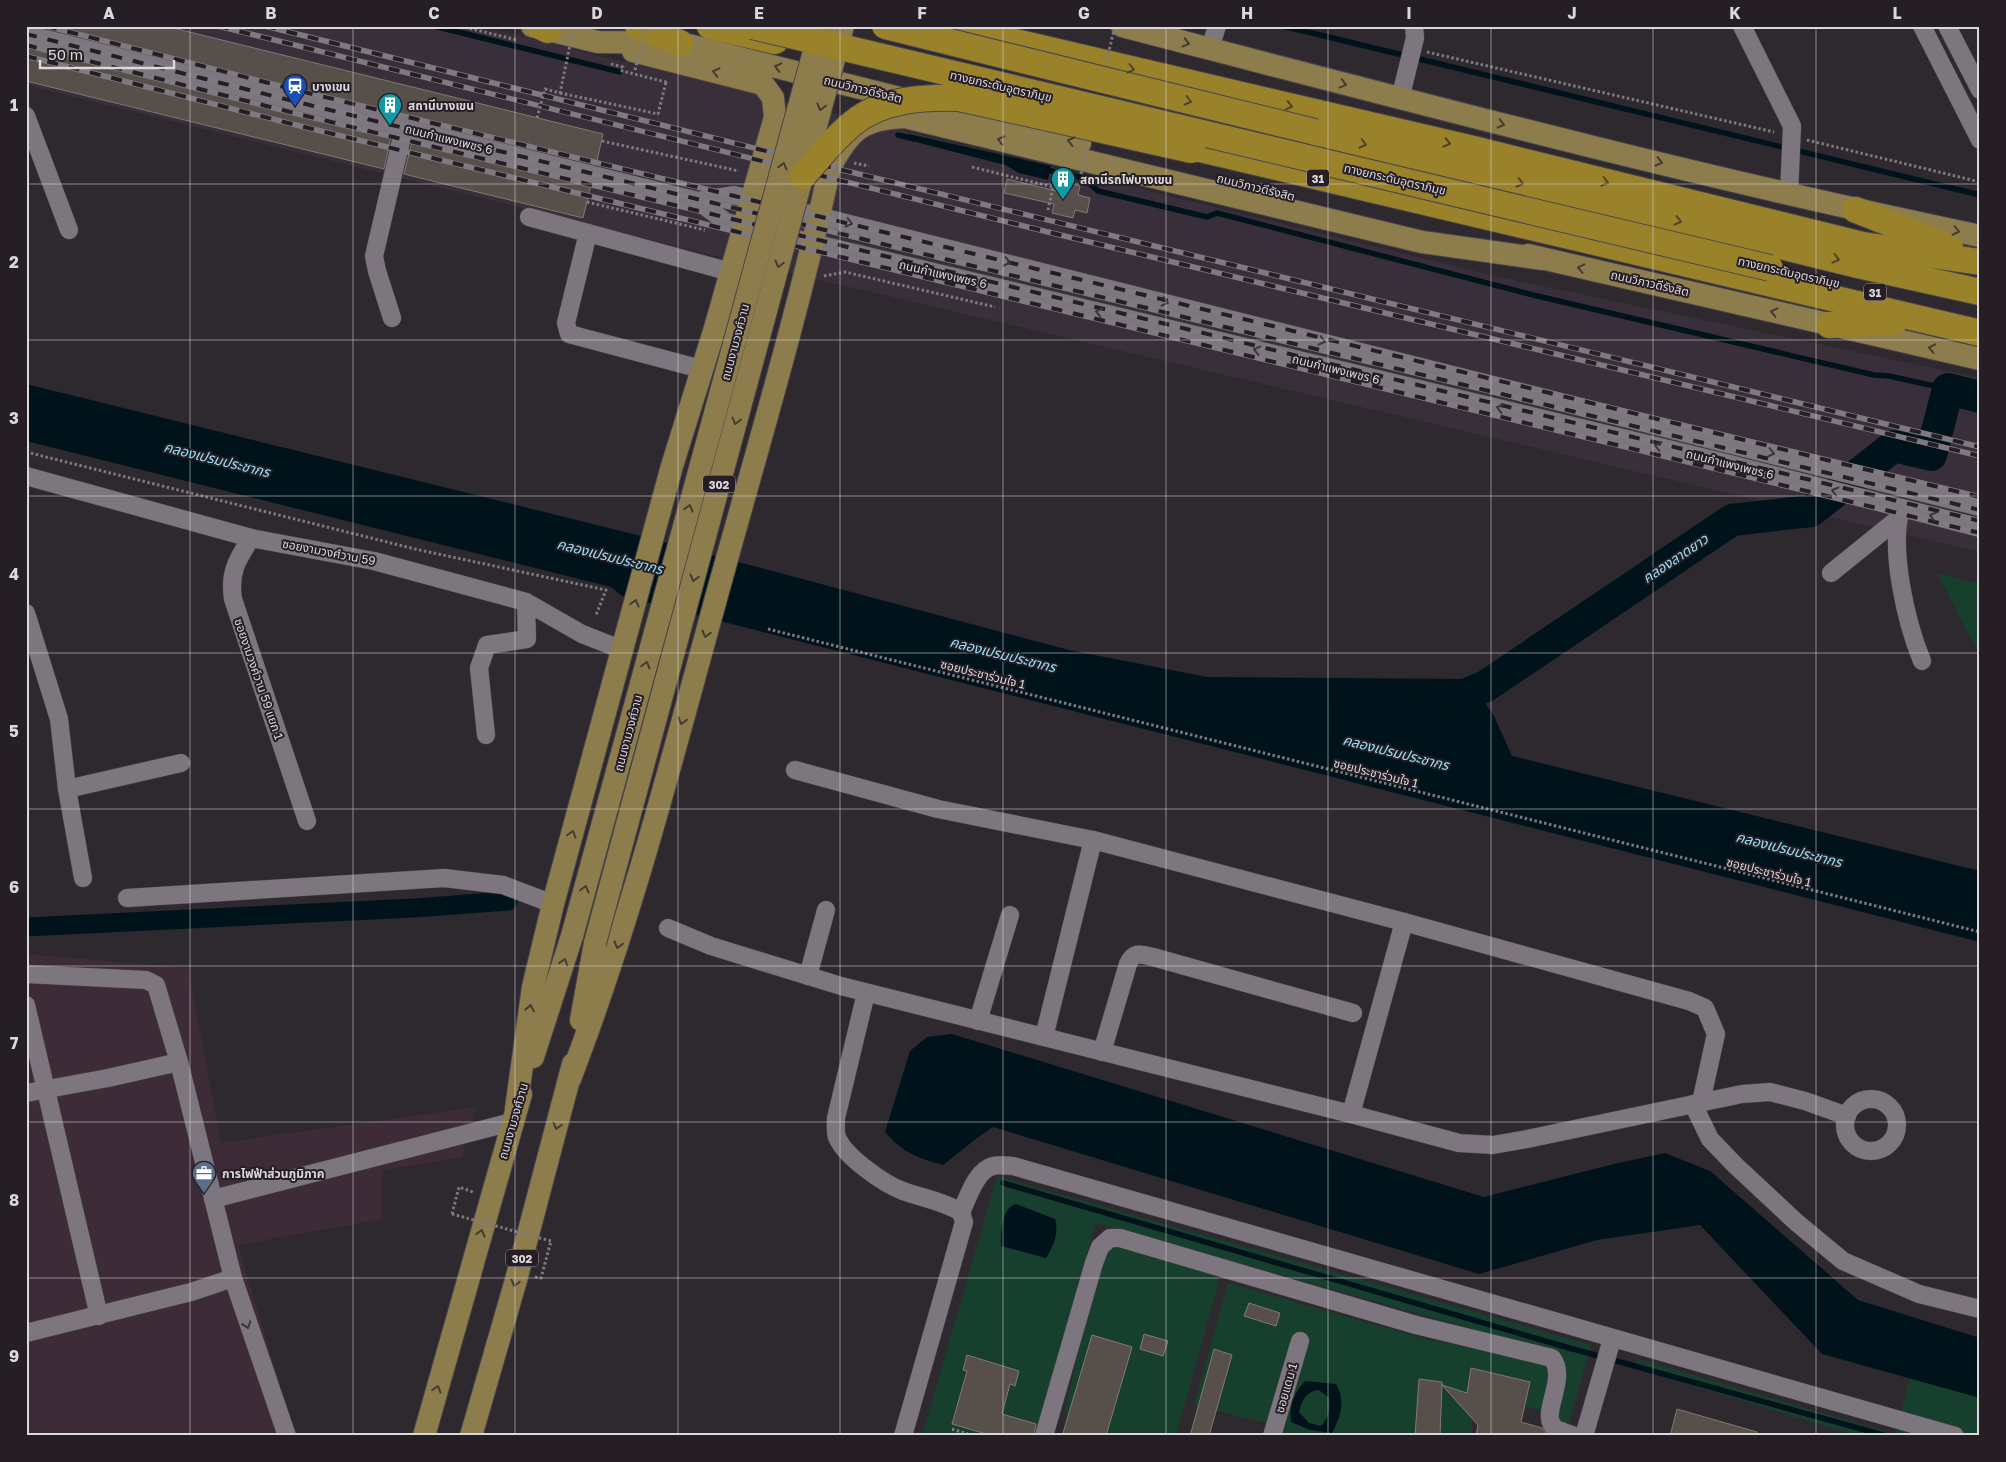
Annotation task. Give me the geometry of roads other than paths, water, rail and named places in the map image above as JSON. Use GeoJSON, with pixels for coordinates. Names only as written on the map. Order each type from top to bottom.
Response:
{"type":"FeatureCollection","features":[{"type":"Feature","properties":{"kind":"highway"},"geometry":{"type":"LineString","coordinates":[[638,26],[680,43]]}},
{"type":"Feature","properties":{"kind":"highway","name":"ถนนวิภาวดีรังสิต"},"geometry":{"type":"LineString","coordinates":[[710,26],[1219,155],[1980,333]]}},
{"type":"Feature","properties":{"kind":"highway","name":"ทางยกระดับอุตราภิมุข"},"geometry":{"type":"LineString","coordinates":[[752,26],[1770,268],[1980,316]]}},
{"type":"Feature","properties":{"kind":"highway","name":"ทางยกระดับอุตราภิมุข"},"geometry":{"type":"LineString","coordinates":[[886,26],[1542,188],[1980,292]]}},
{"type":"Feature","properties":{"kind":"highway"},"geometry":{"type":"LineString","coordinates":[[947,26],[1477,150],[1863,245],[1980,261]]}},
{"type":"Feature","properties":{"kind":"highway"},"geometry":{"type":"LineString","coordinates":[[803,176],[854,122],[882,108],[923,97],[959,98],[1460,211],[1770,268]]}},
{"type":"Feature","properties":{"kind":"highway"},"geometry":{"type":"LineString","coordinates":[[1856,210],[1980,261]]}},
{"type":"Feature","properties":{"kind":"highway"},"geometry":{"type":"LineString","coordinates":[[1829,324],[1928,320]]}},
{"type":"Feature","properties":{"kind":"main road","name":"ถนนงามวงศ์วาน"},"geometry":{"type":"LineString","coordinates":[[424,1436],[514,1116],[572,936],[821,26]]}},
{"type":"Feature","properties":{"kind":"main road","name":"ถนนงามวงศ์วาน"},"geometry":{"type":"LineString","coordinates":[[471,1436],[570,1079],[595,943],[843,26]]}},
{"type":"Feature","properties":{"kind":"main road"},"geometry":{"type":"LineString","coordinates":[[1122,26],[1400,99],[1856,210],[1980,236]]}},
{"type":"Feature","properties":{"kind":"main road","name":"ถนนวิภาวดีรังสิต"},"geometry":{"type":"LineString","coordinates":[[537,31],[601,52],[680,43],[1543,259],[1980,359]]}},
{"type":"Feature","properties":{"kind":"main road"},"geometry":{"type":"LineString","coordinates":[[514,1116],[533,987],[553,904],[672,466],[715,328],[774,117],[773,98],[763,84],[601,52]]}},
{"type":"Feature","properties":{"kind":"main road"},"geometry":{"type":"LineString","coordinates":[[570,1079],[608,975],[695,674],[785,349],[830,168],[843,144],[860,127],[880,118],[905,117],[1422,242],[1543,259]]}},
{"type":"Feature","properties":{"kind":"main road"},"geometry":{"type":"LineString","coordinates":[[715,328],[730,300],[736,295],[742,293],[780,304],[786,315],[785,349]]}},
{"type":"Feature","properties":{"kind":"street"},"geometry":{"type":"LineString","coordinates":[[1210,49],[1217,26]]}},
{"type":"Feature","properties":{"kind":"street"},"geometry":{"type":"LineString","coordinates":[[1400,99],[1410,57],[1414,26]]}},
{"type":"Feature","properties":{"kind":"street"},"geometry":{"type":"LineString","coordinates":[[1742,26],[1783,104],[1792,126],[1789,194]]}},
{"type":"Feature","properties":{"kind":"street"},"geometry":{"type":"LineString","coordinates":[[1922,26],[1980,140]]}},
{"type":"Feature","properties":{"kind":"street"},"geometry":{"type":"LineString","coordinates":[[1947,26],[1980,90]]}},
{"type":"Feature","properties":{"kind":"street","name":"ถนนกำแพงเพชร 6"},"geometry":{"type":"LineString","coordinates":[[26,34],[698,202],[726,222],[1808,484],[1862,498],[1900,513],[1980,528]]}},
{"type":"Feature","properties":{"kind":"street"},"geometry":{"type":"LineString","coordinates":[[26,116],[69,230]]}},
{"type":"Feature","properties":{"kind":"street"},"geometry":{"type":"LineString","coordinates":[[392,318],[376,271],[374,256],[404,128]]}},
{"type":"Feature","properties":{"kind":"street","name":"ถนนกำแพงเพชร 6"},"geometry":{"type":"LineString","coordinates":[[698,202],[734,195],[751,199],[1980,507]]}},
{"type":"Feature","properties":{"kind":"street"},"geometry":{"type":"LineString","coordinates":[[529,217],[731,272]]}},
{"type":"Feature","properties":{"kind":"street"},"geometry":{"type":"LineString","coordinates":[[588,233],[566,323],[569,334],[701,369]]}},
{"type":"Feature","properties":{"kind":"street","name":"ซอยงามวงศ์วาน 59"},"geometry":{"type":"LineString","coordinates":[[26,476],[251,538],[374,561],[526,602],[582,634],[623,650]]}},
{"type":"Feature","properties":{"kind":"street"},"geometry":{"type":"LineString","coordinates":[[1831,573],[1900,513]]}},
{"type":"Feature","properties":{"kind":"street"},"geometry":{"type":"LineString","coordinates":[[1900,513],[1899,564],[1906,611],[1922,661]]}},
{"type":"Feature","properties":{"kind":"street","name":"ซอยงามวงศ์วาน 59 แยก 1"},"geometry":{"type":"LineString","coordinates":[[251,538],[234,566],[230,583],[233,599],[307,821]]}},
{"type":"Feature","properties":{"kind":"street"},"geometry":{"type":"LineString","coordinates":[[486,735],[479,668],[487,645],[527,639],[526,602]]}},
{"type":"Feature","properties":{"kind":"street"},"geometry":{"type":"LineString","coordinates":[[26,613],[59,720],[67,789],[83,878]]}},
{"type":"Feature","properties":{"kind":"street"},"geometry":{"type":"LineString","coordinates":[[67,789],[181,763]]}},
{"type":"Feature","properties":{"kind":"street"},"geometry":{"type":"LineString","coordinates":[[795,770],[938,809],[1093,840],[1404,922],[1705,1008],[1716,1034],[1697,1103],[1710,1139],[1716,1146],[1796,1222],[1843,1261],[1919,1294],[1980,1309]]}},
{"type":"Feature","properties":{"kind":"street"},"geometry":{"type":"LineString","coordinates":[[1044,1038],[1093,840]]}},
{"type":"Feature","properties":{"kind":"street"},"geometry":{"type":"LineString","coordinates":[[127,898],[444,878],[503,885],[553,904]]}},
{"type":"Feature","properties":{"kind":"street"},"geometry":{"type":"LineString","coordinates":[[808,976],[826,910]]}},
{"type":"Feature","properties":{"kind":"street"},"geometry":{"type":"LineString","coordinates":[[978,1021],[1010,915]]}},
{"type":"Feature","properties":{"kind":"street"},"geometry":{"type":"LineString","coordinates":[[1351,1114],[1404,922]]}},
{"type":"Feature","properties":{"kind":"street"},"geometry":{"type":"LineString","coordinates":[[668,928],[711,946],[866,993],[1351,1114],[1459,1143],[1493,1145],[1742,1094],[1770,1092],[1805,1101],[1847,1116]]}},
{"type":"Feature","properties":{"kind":"street"},"geometry":{"type":"LineString","coordinates":[[1102,1052],[1128,964],[1135,954],[1153,957],[1353,1013]]}},
{"type":"Feature","properties":{"kind":"street"},"geometry":{"type":"LineString","coordinates":[[26,974],[146,980],[156,985],[179,1062],[233,1278],[286,1436]]}},
{"type":"Feature","properties":{"kind":"street"},"geometry":{"type":"LineString","coordinates":[[866,993],[836,1118],[836,1136],[846,1151],[871,1172],[900,1190],[953,1207],[961,1212],[964,1222],[903,1436]]}},
{"type":"Feature","properties":{"kind":"street"},"geometry":{"type":"LineString","coordinates":[[26,1005],[99,1316]]}},
{"type":"Feature","properties":{"kind":"street"},"geometry":{"type":"LineString","coordinates":[[26,1093],[108,1078],[179,1062]]}},
{"type":"Feature","properties":{"kind":"street"},"geometry":{"type":"LineString","coordinates":[[213,1199],[514,1116]]}},
{"type":"Feature","properties":{"kind":"street"},"geometry":{"type":"LineString","coordinates":[[961,1212],[980,1175],[994,1165],[1013,1166],[1954,1436]]}},
{"type":"Feature","properties":{"kind":"street"},"geometry":{"type":"LineString","coordinates":[[1044,1436],[1100,1247],[1110,1238],[1120,1238],[1416,1325],[1552,1358],[1558,1366],[1558,1381],[1548,1415],[1550,1424],[1557,1430],[1574,1436]]}},
{"type":"Feature","properties":{"kind":"street"},"geometry":{"type":"LineString","coordinates":[[26,1333],[191,1292],[233,1278]]}},
{"type":"Feature","properties":{"kind":"street"},"geometry":{"type":"LineString","coordinates":[[1584,1436],[1612,1339]]}},
{"type":"Feature","properties":{"kind":"street","name":"ซอยแดน 1"},"geometry":{"type":"LineString","coordinates":[[1272,1436],[1300,1341]]}},
{"type":"Feature","properties":{"kind":"water"},"geometry":{"type":"Polygon","coordinates":[[[909,134],[1051,166],[1048,180],[1019,173],[1005,165],[908,140],[909,134]]]}},
{"type":"Feature","properties":{"kind":"water","name":"คลองเปรมประชากร"},"geometry":{"type":"Polygon","coordinates":[[[26,384],[637,535],[1069,650],[1207,677],[1467,679],[1493,714],[1512,756],[1980,871],[1980,942],[622,596],[611,587],[26,441],[26,384]]]}},
{"type":"Feature","properties":{"kind":"water"},"geometry":{"type":"Polygon","coordinates":[[[952,1034],[1484,1197],[1665,1153],[1710,1171],[1858,1300],[1980,1338],[1980,1398],[1822,1354],[1700,1225],[1597,1240],[1479,1274],[993,1127],[943,1165],[925,1159],[904,1150],[885,1132],[910,1051],[927,1037],[952,1034]]]}},
{"type":"Feature","properties":{"kind":"water"},"geometry":{"type":"Polygon","coordinates":[[[1016,1204],[1055,1219],[1055,1239],[1046,1258],[1001,1246],[1005,1216],[1011,1206],[1016,1204]]]}},
{"type":"Feature","properties":{"kind":"water"},"geometry":{"type":"Polygon","coordinates":[[[1305,1381],[1336,1384],[1342,1402],[1338,1421],[1332,1433],[1310,1430],[1291,1422],[1292,1405],[1295,1395],[1305,1381]],[[1319,1390],[1311,1392],[1303,1400],[1299,1412],[1309,1423],[1321,1426],[1326,1420],[1328,1413],[1329,1398],[1319,1390]]]}},
{"type":"Feature","properties":{"kind":"waterway"},"geometry":{"type":"LineString","coordinates":[[434,26],[620,72]]}},
{"type":"Feature","properties":{"kind":"waterway"},"geometry":{"type":"LineString","coordinates":[[1283,26],[1980,195]]}},
{"type":"Feature","properties":{"kind":"waterway"},"geometry":{"type":"LineString","coordinates":[[898,135],[915,139]]}},
{"type":"Feature","properties":{"kind":"waterway"},"geometry":{"type":"LineString","coordinates":[[1043,169],[1083,178],[1098,191],[1207,217],[1217,213],[1533,295],[1874,375],[1889,376],[1948,389]]}},
{"type":"Feature","properties":{"kind":"waterway","name":"คลองลาดยาว"},"geometry":{"type":"LineString","coordinates":[[1434,705],[1451,701],[1486,686],[1732,520],[1811,511],[1894,446],[1931,455],[1948,389],[1980,397]]}},
{"type":"Feature","properties":{"kind":"waterway"},"geometry":{"type":"LineString","coordinates":[[26,927],[414,908],[508,901]]}},
{"type":"Feature","properties":{"kind":"waterway"},"geometry":{"type":"LineString","coordinates":[[1003,1183],[1566,1347],[1887,1436]]}},
{"type":"Feature","properties":{"kind":"railway"},"geometry":{"type":"LineString","coordinates":[[46,26],[300,91],[1980,497]]}},
{"type":"Feature","properties":{"kind":"railway"},"geometry":{"type":"LineString","coordinates":[[218,26],[1052,233],[1980,456]]}},
{"type":"Feature","properties":{"kind":"railway"},"geometry":{"type":"LineString","coordinates":[[265,26],[830,167],[1980,447]]}},
{"type":"Feature","properties":{"kind":"railway"},"geometry":{"type":"LineString","coordinates":[[26,34],[297,102],[1980,510]]}},
{"type":"Feature","properties":{"kind":"railway"},"geometry":{"type":"LineString","coordinates":[[26,45],[294,113],[1980,521]]}},
{"type":"Feature","properties":{"kind":"railway"},"geometry":{"type":"LineString","coordinates":[[26,56],[292,124],[1980,533]]}},
{"type":"Feature","properties":{"kind":"place","name":"บางเขน"},"geometry":{"type":"Point","coordinates":[295,107]}},
{"type":"Feature","properties":{"kind":"place","name":"สถานีบางเขน"},"geometry":{"type":"Point","coordinates":[390,126]}},
{"type":"Feature","properties":{"kind":"place","name":"สถานีรถไฟบางเขน"},"geometry":{"type":"Point","coordinates":[1063,200]}},
{"type":"Feature","properties":{"kind":"place","name":"การไฟฟ้าส่วนภูมิภาค"},"geometry":{"type":"Point","coordinates":[204,1194]}}]}
